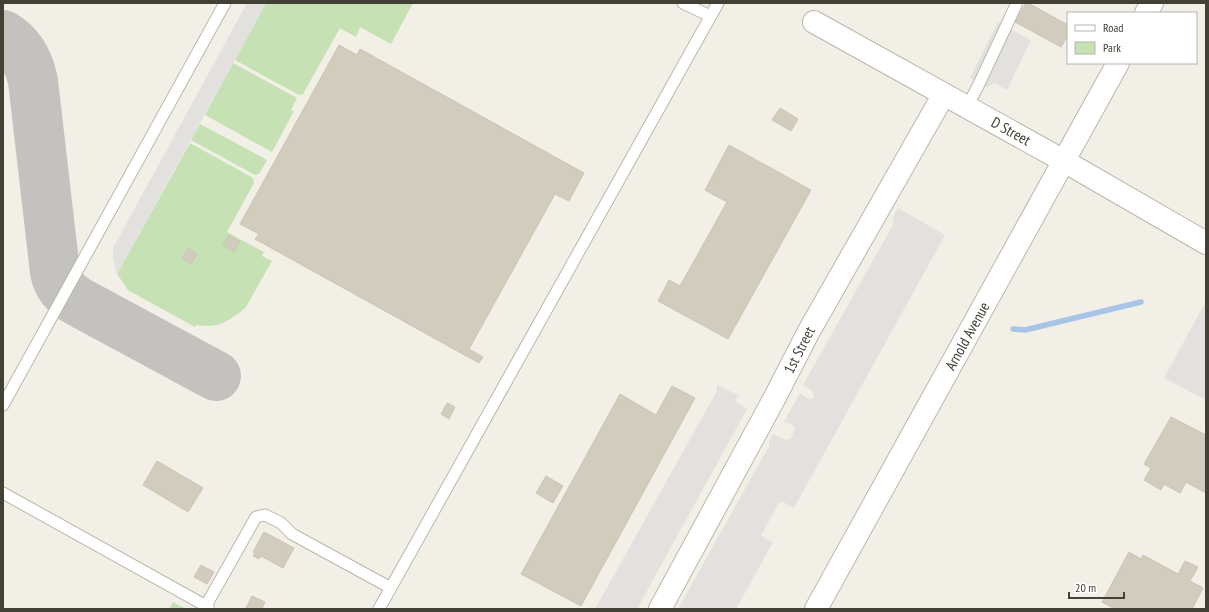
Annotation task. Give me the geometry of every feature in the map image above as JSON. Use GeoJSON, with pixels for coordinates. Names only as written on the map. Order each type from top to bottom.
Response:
{"type":"FeatureCollection","features":[{"type":"Feature","properties":{"kind":"street"},"geometry":{"type":"LineString","coordinates":[[1147,12],[1152,3]]}},
{"type":"Feature","properties":{"kind":"street","name":"D Street"},"geometry":{"type":"LineString","coordinates":[[814,22],[1064,161],[1206,243]]}},
{"type":"Feature","properties":{"kind":"street","name":"Arnold Avenue"},"geometry":{"type":"LineString","coordinates":[[816,609],[1117,64]]}},
{"type":"Feature","properties":{"kind":"street","name":"1st Street"},"geometry":{"type":"LineString","coordinates":[[660,609],[774,399],[809,331],[944,94]]}},
{"type":"Feature","properties":{"kind":"lane"},"geometry":{"type":"LineString","coordinates":[[3,406],[225,3]]}},
{"type":"Feature","properties":{"kind":"lane"},"geometry":{"type":"LineString","coordinates":[[683,3],[710,16]]}},
{"type":"Feature","properties":{"kind":"lane"},"geometry":{"type":"LineString","coordinates":[[379,609],[718,3]]}},
{"type":"Feature","properties":{"kind":"lane"},"geometry":{"type":"LineString","coordinates":[[967,107],[980,84],[1016,5]]}},
{"type":"Feature","properties":{"kind":"lane"},"geometry":{"type":"LineString","coordinates":[[3,493],[208,608],[208,602],[256,517],[265,515],[281,523],[292,534],[391,588]]}},
{"type":"Feature","properties":{"kind":"green space"},"geometry":{"type":"Polygon","coordinates":[[[266,3],[413,3],[391,44],[360,27],[356,37],[340,28],[303,94],[299,95],[235,60],[266,3]]]}},
{"type":"Feature","properties":{"kind":"green space"},"geometry":{"type":"Polygon","coordinates":[[[233,63],[297,98],[291,110],[294,111],[272,152],[205,115],[233,63]]]}},
{"type":"Feature","properties":{"kind":"green space"},"geometry":{"type":"Polygon","coordinates":[[[200,124],[267,160],[259,174],[255,175],[191,140],[200,124]]]}},
{"type":"Feature","properties":{"kind":"green space"},"geometry":{"type":"Polygon","coordinates":[[[190,143],[253,178],[254,183],[227,232],[264,252],[262,256],[272,261],[246,307],[235,316],[217,325],[196,325],[195,327],[126,289],[127,288],[117,274],[190,143]],[[188,248],[182,259],[191,264],[196,254],[188,248]]]}},
{"type":"Feature","properties":{"kind":"green space"},"geometry":{"type":"Polygon","coordinates":[[[173,602],[186,609],[169,609],[173,602]]]}},
{"type":"Feature","properties":{"kind":"shaded area"},"geometry":{"type":"Polygon","coordinates":[[[247,3],[266,3],[117,274],[113,259],[113,248],[247,3]]]}},
{"type":"Feature","properties":{"kind":"shaded area"},"geometry":{"type":"Polygon","coordinates":[[[998,22],[1031,40],[1007,90],[994,83],[988,88],[970,78],[998,22]]]}},
{"type":"Feature","properties":{"kind":"shaded area"},"geometry":{"type":"Polygon","coordinates":[[[898,208],[945,235],[794,508],[783,502],[779,503],[761,534],[764,538],[773,542],[736,609],[678,609],[769,446],[769,441],[773,434],[786,440],[791,439],[795,427],[784,422],[800,393],[808,399],[813,398],[814,396],[812,391],[803,385],[894,223],[892,219],[898,208]]]}},
{"type":"Feature","properties":{"kind":"shaded area"},"geometry":{"type":"Polygon","coordinates":[[[1206,301],[1206,400],[1164,378],[1206,301]]]}},
{"type":"Feature","properties":{"kind":"shaded area"},"geometry":{"type":"Polygon","coordinates":[[[717,385],[740,396],[736,399],[736,402],[747,409],[637,609],[595,609],[717,391],[717,385]]]}},
{"type":"Feature","properties":{"kind":"building"},"geometry":{"type":"Polygon","coordinates":[[[1026,3],[1028,3],[1067,24],[1067,37],[1061,47],[1015,22],[1026,3]]]}},
{"type":"Feature","properties":{"kind":"building"},"geometry":{"type":"Polygon","coordinates":[[[339,45],[357,55],[360,49],[584,173],[569,201],[555,194],[469,349],[483,357],[479,363],[255,239],[259,234],[240,224],[339,45]]]}},
{"type":"Feature","properties":{"kind":"building"},"geometry":{"type":"Polygon","coordinates":[[[780,108],[798,119],[791,131],[772,120],[780,108]]]}},
{"type":"Feature","properties":{"kind":"building"},"geometry":{"type":"Polygon","coordinates":[[[729,145],[811,190],[728,339],[658,301],[669,280],[680,286],[727,202],[705,190],[729,145]]]}},
{"type":"Feature","properties":{"kind":"building"},"geometry":{"type":"Polygon","coordinates":[[[229,235],[240,242],[234,252],[223,245],[229,235]]]}},
{"type":"Feature","properties":{"kind":"building"},"geometry":{"type":"Polygon","coordinates":[[[188,248],[197,254],[191,264],[182,259],[188,248]]]}},
{"type":"Feature","properties":{"kind":"building"},"geometry":{"type":"Polygon","coordinates":[[[672,386],[695,398],[581,606],[521,574],[620,394],[656,415],[672,386]]]}},
{"type":"Feature","properties":{"kind":"building"},"geometry":{"type":"Polygon","coordinates":[[[447,403],[455,407],[449,419],[441,414],[447,403]]]}},
{"type":"Feature","properties":{"kind":"building"},"geometry":{"type":"Polygon","coordinates":[[[1171,417],[1206,435],[1206,493],[1186,482],[1180,493],[1164,484],[1161,490],[1144,480],[1151,468],[1144,464],[1171,417]]]}},
{"type":"Feature","properties":{"kind":"building"},"geometry":{"type":"Polygon","coordinates":[[[157,461],[203,488],[188,512],[143,485],[157,461]]]}},
{"type":"Feature","properties":{"kind":"building"},"geometry":{"type":"Polygon","coordinates":[[[546,476],[563,486],[553,503],[536,493],[546,476]]]}},
{"type":"Feature","properties":{"kind":"building"},"geometry":{"type":"Polygon","coordinates":[[[264,532],[294,548],[283,568],[261,556],[259,559],[253,556],[255,553],[253,552],[264,532]]]}},
{"type":"Feature","properties":{"kind":"building"},"geometry":{"type":"Polygon","coordinates":[[[1129,552],[1141,559],[1143,555],[1178,574],[1185,561],[1198,567],[1190,581],[1203,588],[1192,609],[1115,609],[1102,602],[1129,552]]]}},
{"type":"Feature","properties":{"kind":"building"},"geometry":{"type":"Polygon","coordinates":[[[201,565],[214,572],[207,584],[194,577],[201,565]]]}},
{"type":"Feature","properties":{"kind":"building"},"geometry":{"type":"Polygon","coordinates":[[[252,596],[265,602],[262,609],[246,608],[252,596]]]}},
{"type":"Feature","properties":{"kind":"waterway"},"geometry":{"type":"LineString","coordinates":[[1013,329],[1025,330],[1141,302]]}},
{"type":"Feature","properties":{"kind":"taxiway"},"geometry":{"type":"LineString","coordinates":[[3,35],[9,39],[23,55],[29,67],[33,81],[55,272],[60,285],[77,301],[216,376]]}}]}
